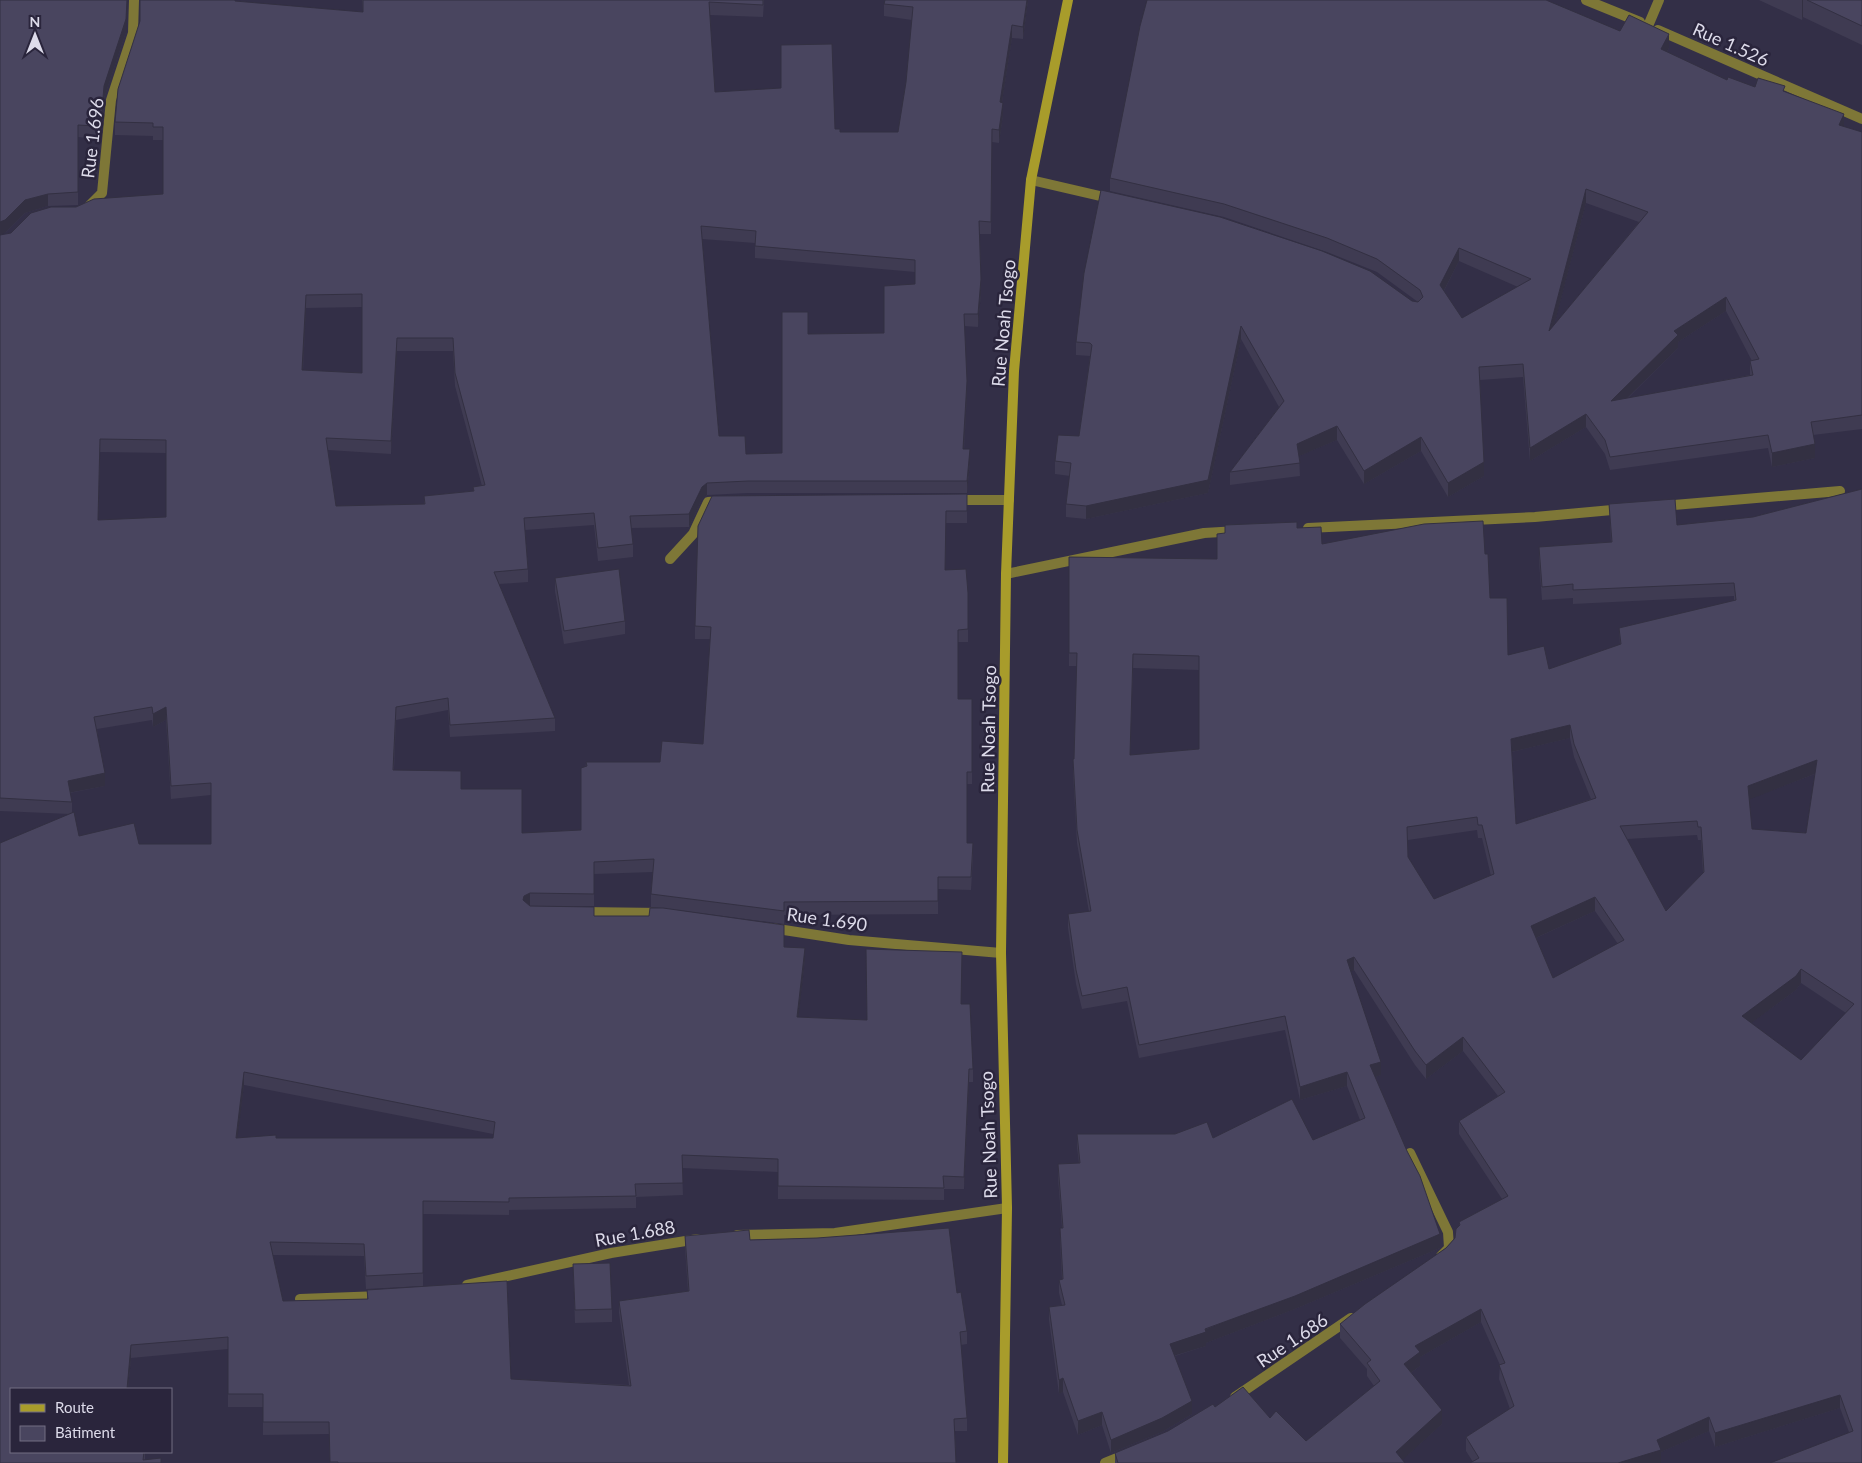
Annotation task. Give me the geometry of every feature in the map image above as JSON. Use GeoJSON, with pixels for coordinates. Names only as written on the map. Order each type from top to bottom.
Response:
{"type":"FeatureCollection","features":[{"type":"Feature","properties":{"kind":"main road","name":"Rue Noah Tsogo"},"geometry":{"type":"LineString","coordinates":[[1003,1463],[1007,1208],[1001,953],[1006,574],[1014,371],[1031,180],[1068,0]]}},
{"type":"Feature","properties":{"kind":"street","name":"Rue 1.696"},"geometry":{"type":"LineString","coordinates":[[76,213],[88,208],[102,193],[110,100],[133,32],[134,0]]}},
{"type":"Feature","properties":{"kind":"street","name":"Rue 1.526"},"geometry":{"type":"LineString","coordinates":[[1586,0],[1862,119]]}},
{"type":"Feature","properties":{"kind":"street"},"geometry":{"type":"LineString","coordinates":[[1648,26],[1659,0]]}},
{"type":"Feature","properties":{"kind":"street"},"geometry":{"type":"LineString","coordinates":[[1031,180],[1127,202]]}},
{"type":"Feature","properties":{"kind":"street"},"geometry":{"type":"LineString","coordinates":[[1653,506],[1840,491]]}},
{"type":"Feature","properties":{"kind":"street"},"geometry":{"type":"LineString","coordinates":[[670,558],[693,534],[708,502],[738,500]]}},
{"type":"Feature","properties":{"kind":"street"},"geometry":{"type":"LineString","coordinates":[[941,500],[1009,500]]}},
{"type":"Feature","properties":{"kind":"street"},"geometry":{"type":"LineString","coordinates":[[1301,528],[1535,517],[1634,508]]}},
{"type":"Feature","properties":{"kind":"street"},"geometry":{"type":"LineString","coordinates":[[1006,574],[1204,533],[1253,531]]}},
{"type":"Feature","properties":{"kind":"street"},"geometry":{"type":"LineString","coordinates":[[568,912],[673,914]]}},
{"type":"Feature","properties":{"kind":"street","name":"Rue 1.690"},"geometry":{"type":"LineString","coordinates":[[763,926],[849,940],[1001,953]]}},
{"type":"Feature","properties":{"kind":"street"},"geometry":{"type":"LineString","coordinates":[[1410,1153],[1448,1232],[1448,1248],[1431,1264]]}},
{"type":"Feature","properties":{"kind":"street"},"geometry":{"type":"LineString","coordinates":[[730,1235],[835,1233],[1007,1208]]}},
{"type":"Feature","properties":{"kind":"street","name":"Rue 1.688"},"geometry":{"type":"LineString","coordinates":[[452,1288],[612,1253],[712,1236]]}},
{"type":"Feature","properties":{"kind":"street"},"geometry":{"type":"LineString","coordinates":[[300,1299],[396,1294]]}},
{"type":"Feature","properties":{"kind":"street","name":"Rue 1.686"},"geometry":{"type":"LineString","coordinates":[[1228,1401],[1358,1314]]}},
{"type":"Feature","properties":{"kind":"street"},"geometry":{"type":"LineString","coordinates":[[1105,1463],[1139,1449]]}},
{"type":"Feature","properties":{"kind":"building"},"geometry":{"type":"Polygon","coordinates":[[[0,0],[127,0],[126,19],[104,86],[101,122],[97,122],[96,126],[78,125],[78,192],[48,194],[25,200],[5,220],[0,222],[0,0]]]}},
{"type":"Feature","properties":{"kind":"building"},"geometry":{"type":"Polygon","coordinates":[[[140,0],[235,0],[363,12],[363,0],[763,0],[763,5],[709,2],[715,92],[781,88],[781,45],[832,44],[835,129],[840,129],[840,132],[898,132],[906,82],[913,7],[884,4],[885,0],[1027,0],[1023,27],[1012,25],[1000,102],[1003,103],[999,130],[992,129],[991,222],[979,221],[981,279],[978,314],[964,314],[967,381],[963,449],[970,449],[967,481],[748,481],[707,483],[702,487],[689,514],[630,516],[633,544],[598,548],[594,513],[524,518],[528,569],[494,572],[555,718],[450,725],[448,698],[396,707],[393,770],[461,771],[461,789],[522,789],[522,833],[581,830],[581,768],[587,766],[586,762],[660,762],[662,741],[703,744],[711,627],[695,626],[698,526],[712,496],[967,494],[967,511],[946,511],[945,570],[966,569],[968,629],[958,630],[958,699],[972,699],[972,772],[967,772],[967,843],[973,843],[971,877],[938,877],[938,901],[784,902],[784,911],[651,894],[654,859],[594,862],[594,894],[530,893],[524,896],[523,900],[530,906],[594,907],[594,916],[649,916],[650,908],[663,908],[784,925],[784,947],[805,948],[797,1017],[867,1020],[866,949],[962,952],[961,1004],[970,1004],[973,1069],[969,1069],[964,1177],[943,1176],[944,1188],[778,1186],[778,1159],[682,1155],[683,1183],[635,1184],[636,1196],[509,1198],[509,1202],[423,1201],[423,1273],[366,1276],[364,1244],[270,1242],[283,1301],[368,1299],[367,1290],[507,1281],[511,1379],[631,1386],[619,1301],[689,1291],[685,1236],[749,1230],[750,1240],[817,1238],[949,1228],[957,1293],[961,1292],[967,1331],[960,1332],[967,1418],[954,1419],[956,1463],[330,1462],[329,1422],[263,1422],[263,1394],[228,1394],[228,1337],[131,1345],[127,1388],[10,1388],[10,1453],[144,1453],[143,1460],[161,1458],[161,1463],[0,1463],[0,843],[74,812],[79,836],[134,823],[139,844],[211,844],[211,783],[171,786],[166,707],[153,714],[152,707],[94,717],[105,773],[68,781],[72,802],[0,798],[0,235],[11,233],[31,213],[51,207],[76,207],[94,199],[163,194],[163,127],[153,127],[153,123],[115,122],[118,89],[140,21],[140,0]],[[701,226],[719,436],[745,436],[746,454],[782,453],[782,312],[808,312],[808,334],[884,333],[884,286],[915,284],[915,260],[755,246],[756,231],[701,226]],[[362,294],[306,295],[302,370],[362,373],[362,294]],[[397,338],[391,441],[326,438],[336,506],[425,504],[424,496],[474,491],[473,487],[485,485],[455,373],[453,338],[397,338]],[[100,439],[98,520],[166,517],[166,440],[100,439]],[[244,1072],[236,1138],[276,1135],[276,1138],[493,1138],[495,1122],[244,1072]]]}},
{"type":"Feature","properties":{"kind":"building"},"geometry":{"type":"Polygon","coordinates":[[[1147,0],[1546,0],[1620,31],[1629,15],[1669,34],[1661,49],[1727,80],[1728,77],[1755,87],[1758,78],[1785,86],[1783,91],[1844,114],[1839,125],[1862,132],[1862,415],[1811,422],[1815,444],[1772,453],[1768,435],[1610,457],[1605,440],[1586,414],[1530,448],[1523,364],[1479,367],[1484,462],[1448,483],[1421,437],[1364,471],[1337,426],[1297,444],[1300,463],[1230,472],[1284,401],[1241,326],[1208,480],[1086,506],[1066,504],[1071,463],[1055,461],[1058,435],[1079,436],[1092,345],[1090,343],[1076,342],[1084,273],[1101,190],[1220,217],[1322,251],[1370,271],[1412,301],[1418,302],[1423,297],[1420,290],[1377,259],[1327,238],[1224,204],[1110,178],[1140,26],[1147,0]],[[1586,189],[1549,331],[1648,212],[1586,189]],[[1459,248],[1440,285],[1462,318],[1531,279],[1459,248]],[[1726,297],[1674,331],[1678,335],[1611,401],[1753,375],[1750,361],[1759,359],[1726,297]]]}},
{"type":"Feature","properties":{"kind":"building"},"geometry":{"type":"Polygon","coordinates":[[[1807,0],[1862,0],[1862,26],[1807,0]]]}},
{"type":"Feature","properties":{"kind":"building"},"geometry":{"type":"Polygon","coordinates":[[[1862,489],[1862,1463],[1770,1463],[1853,1431],[1840,1395],[1715,1433],[1709,1417],[1657,1440],[1661,1450],[1618,1463],[1470,1463],[1479,1458],[1466,1437],[1514,1406],[1499,1365],[1505,1363],[1481,1309],[1415,1346],[1420,1352],[1404,1364],[1442,1410],[1396,1452],[1405,1463],[1118,1463],[1115,1453],[1168,1431],[1213,1404],[1215,1407],[1243,1387],[1270,1418],[1276,1411],[1306,1441],[1380,1381],[1367,1363],[1371,1360],[1340,1324],[1365,1304],[1446,1248],[1455,1238],[1456,1229],[1460,1225],[1459,1222],[1508,1196],[1459,1121],[1505,1092],[1463,1037],[1426,1065],[1354,957],[1347,960],[1381,1062],[1370,1065],[1407,1151],[1420,1176],[1440,1234],[1295,1296],[1205,1329],[1206,1332],[1170,1344],[1192,1401],[1162,1418],[1111,1440],[1102,1412],[1078,1421],[1063,1378],[1059,1380],[1049,1307],[1065,1305],[1059,1280],[1063,1279],[1060,1228],[1063,1228],[1058,1164],[1080,1163],[1077,1134],[1175,1134],[1207,1122],[1213,1138],[1292,1099],[1313,1140],[1365,1118],[1347,1072],[1300,1087],[1285,1016],[1139,1045],[1127,987],[1082,996],[1076,970],[1068,914],[1091,911],[1077,830],[1073,759],[1077,653],[1069,653],[1069,557],[1217,559],[1217,534],[1225,533],[1225,525],[1297,522],[1297,528],[1321,527],[1322,544],[1424,524],[1483,521],[1485,554],[1488,554],[1490,598],[1507,598],[1508,655],[1544,646],[1549,669],[1621,644],[1619,628],[1736,600],[1734,583],[1573,590],[1573,584],[1542,587],[1539,547],[1612,542],[1609,504],[1675,499],[1677,525],[1753,517],[1862,489]],[[1133,654],[1130,755],[1199,749],[1199,656],[1133,654]],[[1570,725],[1511,739],[1516,824],[1596,798],[1574,744],[1570,725]],[[1817,760],[1748,786],[1752,829],[1806,833],[1817,760]],[[1477,817],[1407,827],[1408,857],[1434,899],[1494,874],[1482,825],[1478,825],[1477,817]],[[1697,821],[1620,826],[1666,911],[1704,872],[1701,827],[1698,827],[1697,821]],[[1595,897],[1531,926],[1553,978],[1624,940],[1595,897]],[[1801,969],[1796,976],[1742,1016],[1801,1060],[1854,1004],[1801,969]]]}},
{"type":"Feature","properties":{"kind":"building"},"geometry":{"type":"Polygon","coordinates":[[[619,569],[625,621],[564,631],[555,578],[619,569]]]}},
{"type":"Feature","properties":{"kind":"building"},"geometry":{"type":"Polygon","coordinates":[[[610,1263],[612,1309],[575,1310],[573,1264],[610,1263]]]}}]}
